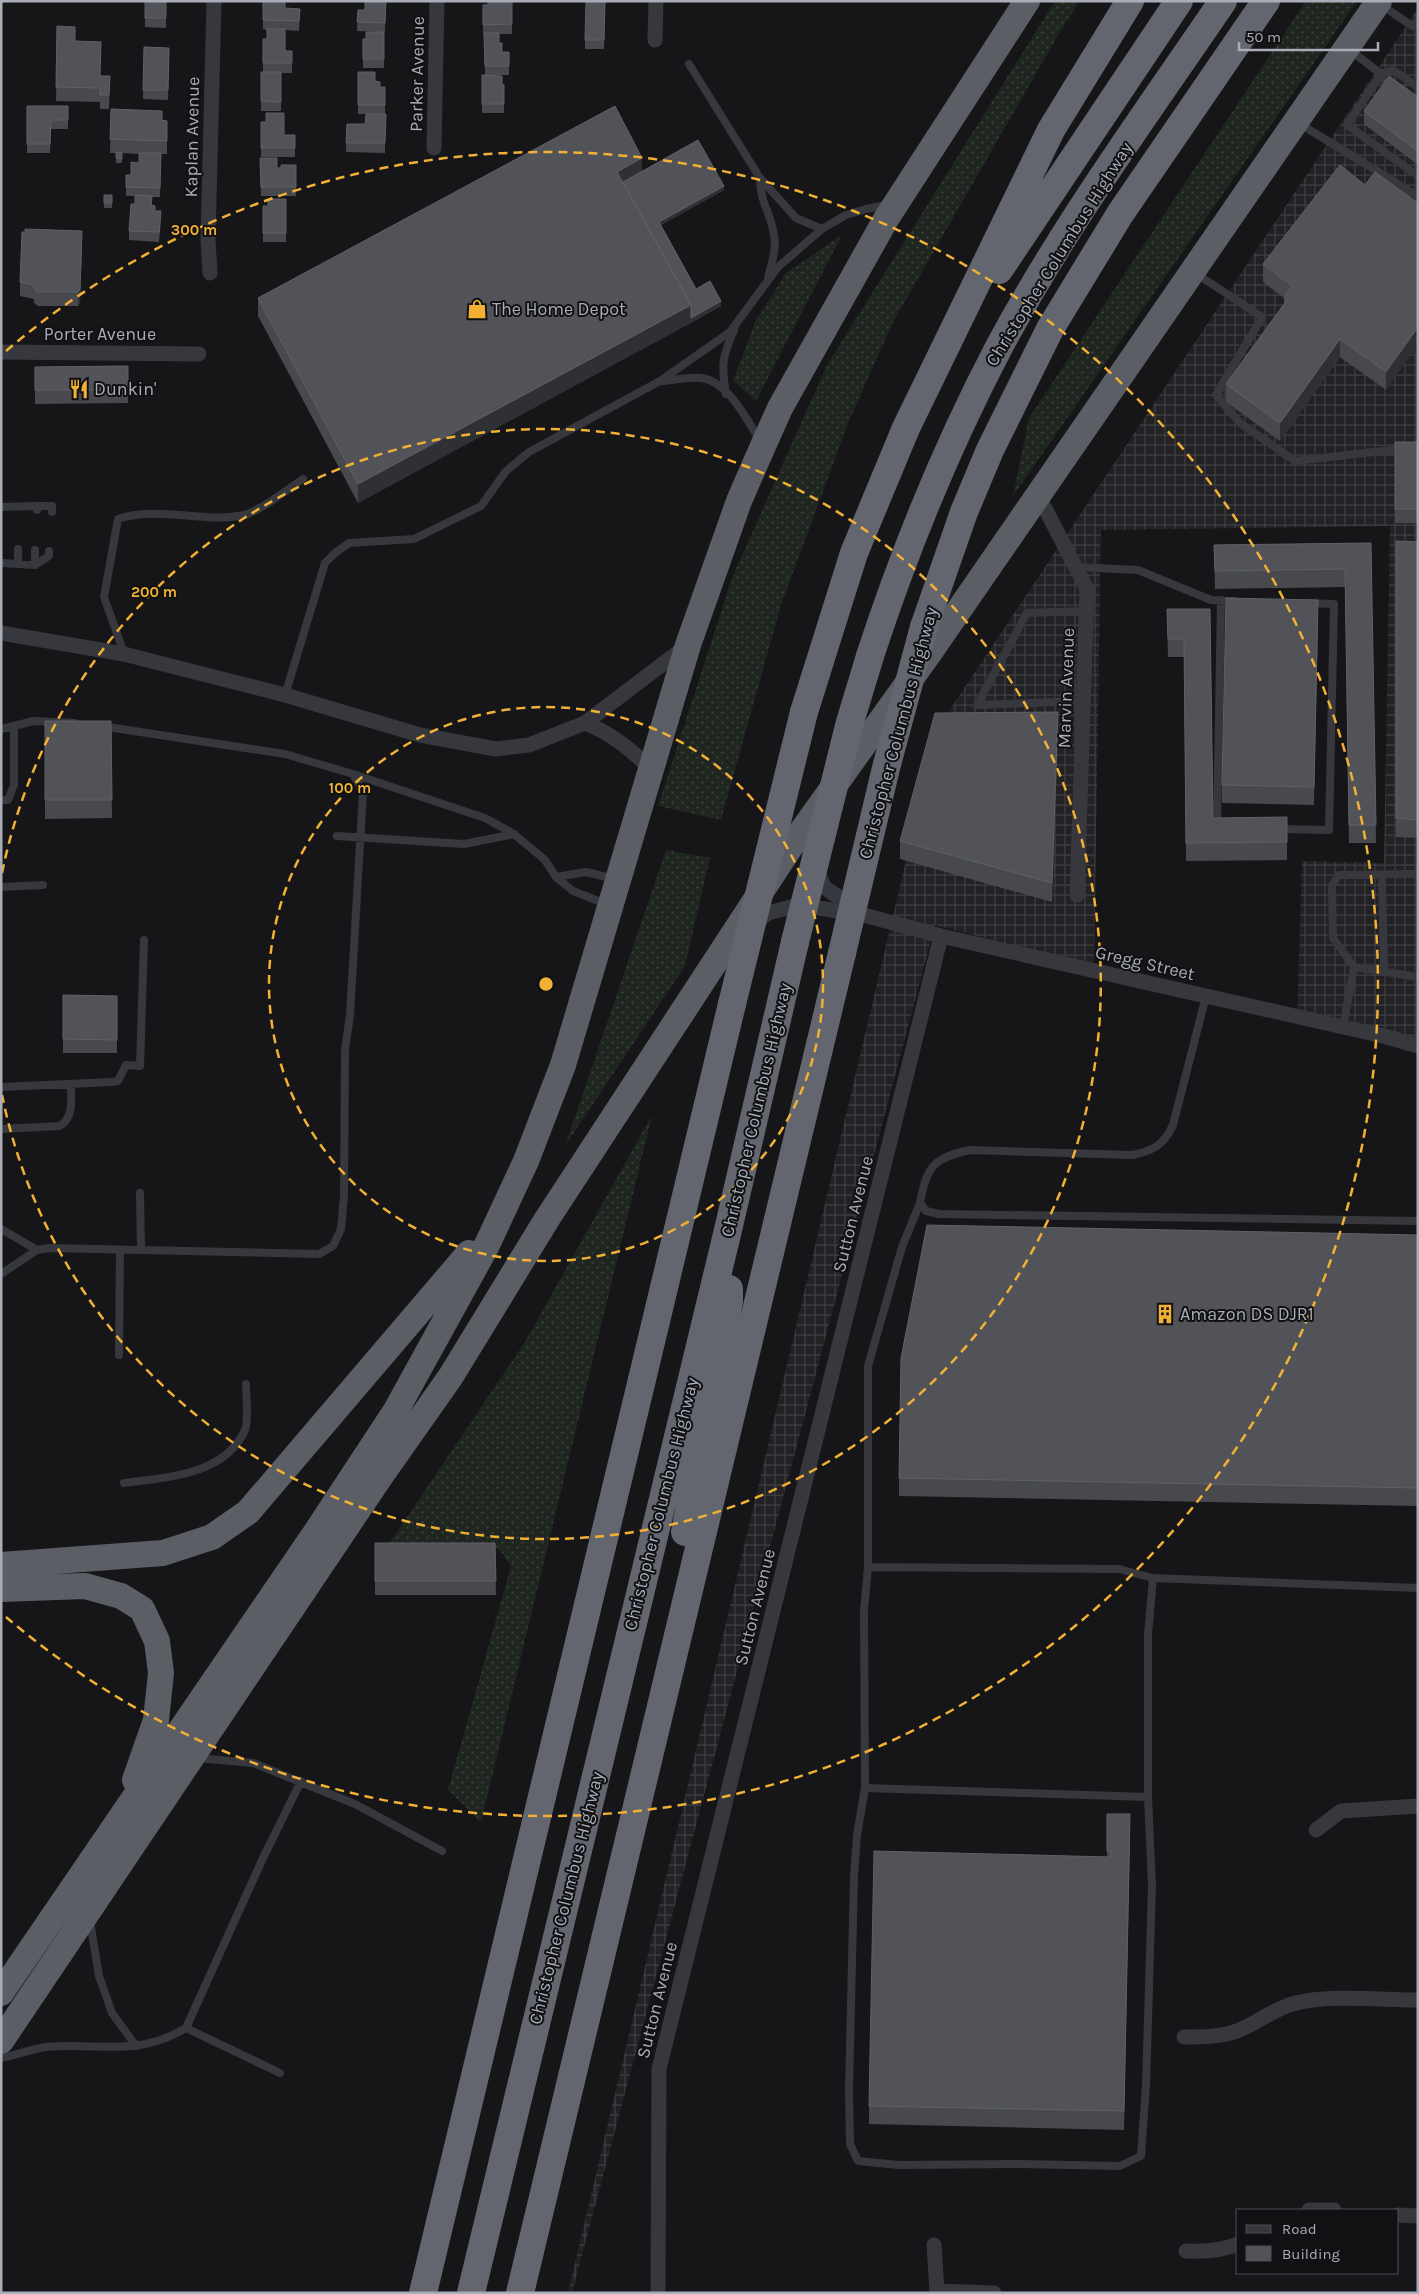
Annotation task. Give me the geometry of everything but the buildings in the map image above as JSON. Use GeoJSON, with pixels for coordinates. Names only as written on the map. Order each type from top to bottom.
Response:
{"type":"FeatureCollection","features":[{"type":"Feature","properties":{"kind":"highway"},"geometry":{"type":"LineString","coordinates":[[1,1993],[395,1412],[486,1247],[526,1160],[563,1065],[688,645],[740,501],[763,446],[780,408],[824,326],[896,204],[1027,1]]}},
{"type":"Feature","properties":{"kind":"highway"},"geometry":{"type":"LineString","coordinates":[[423,2293],[732,1004],[804,712],[854,553],[879,490],[933,371],[1051,130],[1130,1]]}},
{"type":"Feature","properties":{"kind":"highway"},"geometry":{"type":"LineString","coordinates":[[933,371],[1075,154],[1179,1]]}},
{"type":"Feature","properties":{"kind":"highway","name":"Christopher Columbus Highway"},"geometry":{"type":"LineString","coordinates":[[471,2293],[728,1230],[795,942],[850,722],[870,656],[914,529],[965,414],[1000,346],[1069,231],[1223,1]]}},
{"type":"Feature","properties":{"kind":"highway","name":"Christopher Columbus Highway"},"geometry":{"type":"LineString","coordinates":[[520,2293],[659,1706],[886,768],[924,627],[964,512],[990,450],[1050,329],[1120,214],[1266,1]]}},
{"type":"Feature","properties":{"kind":"highway"},"geometry":{"type":"LineString","coordinates":[[1,2041],[374,1485],[451,1376],[552,1211],[808,822],[930,652],[1378,2]]}},
{"type":"Feature","properties":{"kind":"highway"},"geometry":{"type":"LineString","coordinates":[[1,1565],[163,1554],[212,1537],[248,1512],[500,1216]]}},
{"type":"Feature","properties":{"kind":"highway"},"geometry":{"type":"LineString","coordinates":[[659,1706],[676,1580],[729,1301],[728,1230]]}},
{"type":"Feature","properties":{"kind":"highway"},"geometry":{"type":"LineString","coordinates":[[1,1589],[85,1586],[121,1596],[142,1608],[157,1641],[161,1673],[156,1720],[125,1811]]}},
{"type":"Feature","properties":{"kind":"street","name":"Kaplan Avenue"},"geometry":{"type":"LineString","coordinates":[[210,273],[208,240],[214,1]]}},
{"type":"Feature","properties":{"kind":"street","name":"Parker Avenue"},"geometry":{"type":"LineString","coordinates":[[434,148],[437,1]]}},
{"type":"Feature","properties":{"kind":"street"},"geometry":{"type":"LineString","coordinates":[[655,40],[656,1]]}},
{"type":"Feature","properties":{"kind":"street","name":"Porter Avenue"},"geometry":{"type":"LineString","coordinates":[[1,352],[199,354]]}},
{"type":"Feature","properties":{"kind":"street","name":"Marvin Avenue"},"geometry":{"type":"LineString","coordinates":[[1038,495],[1087,589],[1077,894]]}},
{"type":"Feature","properties":{"kind":"street"},"geometry":{"type":"LineString","coordinates":[[1,633],[124,654],[285,694],[420,735],[496,749],[528,745],[585,723],[688,645]]}},
{"type":"Feature","properties":{"kind":"street"},"geometry":{"type":"LineString","coordinates":[[585,723],[600,729],[624,744],[651,769]]}},
{"type":"Feature","properties":{"kind":"street","name":"Gregg Street"},"geometry":{"type":"LineString","coordinates":[[808,822],[811,855],[824,887],[864,915]]}},
{"type":"Feature","properties":{"kind":"street","name":"Gregg Street"},"geometry":{"type":"LineString","coordinates":[[728,944],[768,913],[799,905],[864,915],[941,936],[1343,1027],[1418,1046]]}},
{"type":"Feature","properties":{"kind":"street","name":"Sutton Avenue"},"geometry":{"type":"LineString","coordinates":[[658,2293],[659,2069],[941,936]]}},
{"type":"Feature","properties":{"kind":"street"},"geometry":{"type":"LineString","coordinates":[[1316,1830],[1341,1811],[1418,1806]]}},
{"type":"Feature","properties":{"kind":"street"},"geometry":{"type":"LineString","coordinates":[[1184,2037],[1224,2034],[1244,2028],[1292,2004],[1316,1999],[1418,2000]]}},
{"type":"Feature","properties":{"kind":"street"},"geometry":{"type":"LineString","coordinates":[[1399,2215],[1418,2216]]}},
{"type":"Feature","properties":{"kind":"street"},"geometry":{"type":"LineString","coordinates":[[934,2245],[937,2292],[994,2293]]}},
{"type":"Feature","properties":{"kind":"street"},"geometry":{"type":"LineString","coordinates":[[1186,2251],[1203,2252],[1236,2245]]}},
{"type":"Feature","properties":{"kind":"lane"},"geometry":{"type":"LineString","coordinates":[[1378,2],[1412,26],[1418,21]]}},
{"type":"Feature","properties":{"kind":"lane"},"geometry":{"type":"LineString","coordinates":[[1346,47],[1381,74],[1386,86],[1402,97]]}},
{"type":"Feature","properties":{"kind":"lane"},"geometry":{"type":"LineString","coordinates":[[689,64],[760,178],[796,218],[822,229]]}},
{"type":"Feature","properties":{"kind":"lane"},"geometry":{"type":"LineString","coordinates":[[1418,87],[1393,70],[1381,74],[1347,125],[1418,176]]}},
{"type":"Feature","properties":{"kind":"lane"},"geometry":{"type":"LineString","coordinates":[[1296,122],[1418,196]]}},
{"type":"Feature","properties":{"kind":"lane"},"geometry":{"type":"LineString","coordinates":[[760,178],[760,196],[772,222],[775,238],[767,282]]}},
{"type":"Feature","properties":{"kind":"lane"},"geometry":{"type":"LineString","coordinates":[[285,694],[325,563],[335,553],[349,543],[414,540],[481,506],[506,471],[529,452],[660,381],[730,332],[778,267],[822,229],[846,215],[866,209],[896,204]]}},
{"type":"Feature","properties":{"kind":"lane"},"geometry":{"type":"LineString","coordinates":[[1192,272],[1262,317],[1216,395],[1240,423],[1295,461],[1418,447]]}},
{"type":"Feature","properties":{"kind":"lane"},"geometry":{"type":"LineString","coordinates":[[726,394],[722,370],[723,356],[736,324]]}},
{"type":"Feature","properties":{"kind":"lane"},"geometry":{"type":"LineString","coordinates":[[660,381],[702,378],[716,385],[736,402],[763,446]]}},
{"type":"Feature","properties":{"kind":"lane"},"geometry":{"type":"LineString","coordinates":[[124,654],[104,598],[118,519],[133,514],[213,517],[246,515],[303,480]]}},
{"type":"Feature","properties":{"kind":"lane"},"geometry":{"type":"LineString","coordinates":[[1,507],[19,509],[52,506],[52,512]]}},
{"type":"Feature","properties":{"kind":"lane"},"geometry":{"type":"LineString","coordinates":[[18,549],[18,564]]}},
{"type":"Feature","properties":{"kind":"lane"},"geometry":{"type":"LineString","coordinates":[[35,550],[35,565]]}},
{"type":"Feature","properties":{"kind":"lane"},"geometry":{"type":"LineString","coordinates":[[1,563],[35,565],[49,556],[49,551]]}},
{"type":"Feature","properties":{"kind":"lane"},"geometry":{"type":"LineString","coordinates":[[1077,567],[1138,570],[1211,600],[1240,601]]}},
{"type":"Feature","properties":{"kind":"lane"},"geometry":{"type":"LineString","coordinates":[[1221,600],[1217,828],[1226,828]]}},
{"type":"Feature","properties":{"kind":"lane"},"geometry":{"type":"LineString","coordinates":[[1273,829],[1329,830],[1334,604],[1296,603]]}},
{"type":"Feature","properties":{"kind":"lane"},"geometry":{"type":"LineString","coordinates":[[1084,701],[977,706],[1027,613],[1087,611]]}},
{"type":"Feature","properties":{"kind":"lane"},"geometry":{"type":"LineString","coordinates":[[1,729],[34,721],[60,720],[285,754],[353,774],[485,818],[514,834],[545,860],[556,877],[573,891],[610,906]]}},
{"type":"Feature","properties":{"kind":"lane"},"geometry":{"type":"LineString","coordinates":[[1,800],[8,800],[14,784],[14,726]]}},
{"type":"Feature","properties":{"kind":"lane"},"geometry":{"type":"LineString","coordinates":[[1,1228],[37,1250],[319,1254],[333,1246],[341,1229],[344,1196],[345,1050],[350,1015],[363,792],[353,774]]}},
{"type":"Feature","properties":{"kind":"lane"},"geometry":{"type":"LineString","coordinates":[[337,836],[464,844],[514,834]]}},
{"type":"Feature","properties":{"kind":"lane"},"geometry":{"type":"LineString","coordinates":[[556,877],[586,872],[619,880]]}},
{"type":"Feature","properties":{"kind":"lane"},"geometry":{"type":"LineString","coordinates":[[1343,1027],[1354,967],[1333,938],[1332,885],[1339,876],[1418,874]]}},
{"type":"Feature","properties":{"kind":"lane"},"geometry":{"type":"LineString","coordinates":[[1382,875],[1384,970]]}},
{"type":"Feature","properties":{"kind":"lane"},"geometry":{"type":"LineString","coordinates":[[1,888],[43,885]]}},
{"type":"Feature","properties":{"kind":"lane"},"geometry":{"type":"LineString","coordinates":[[1,1087],[118,1081],[126,1065],[140,1066],[144,940]]}},
{"type":"Feature","properties":{"kind":"lane"},"geometry":{"type":"LineString","coordinates":[[1354,967],[1384,970],[1418,977]]}},
{"type":"Feature","properties":{"kind":"lane"},"geometry":{"type":"LineString","coordinates":[[1153,1578],[1148,1635],[1148,1797],[1152,1886],[1146,2084],[1141,2156],[1120,2166],[1020,2164],[899,2165],[858,2161],[850,2144],[849,2090],[854,1877],[857,1835],[865,1788],[864,1611],[868,1567],[868,1366],[902,1247],[920,1203],[929,1170],[939,1161],[952,1154],[970,1150],[1132,1155],[1158,1147],[1168,1136],[1173,1125],[1206,996]]}},
{"type":"Feature","properties":{"kind":"lane"},"geometry":{"type":"LineString","coordinates":[[1,1129],[60,1126],[66,1122],[70,1114],[71,1084]]}},
{"type":"Feature","properties":{"kind":"lane"},"geometry":{"type":"LineString","coordinates":[[140,1193],[141,1250]]}},
{"type":"Feature","properties":{"kind":"lane"},"geometry":{"type":"LineString","coordinates":[[920,1203],[926,1211],[939,1214],[1418,1221]]}},
{"type":"Feature","properties":{"kind":"lane"},"geometry":{"type":"LineString","coordinates":[[1,1274],[37,1250]]}},
{"type":"Feature","properties":{"kind":"lane"},"geometry":{"type":"LineString","coordinates":[[119,1355],[120,1250]]}},
{"type":"Feature","properties":{"kind":"lane"},"geometry":{"type":"LineString","coordinates":[[124,1483],[182,1475],[214,1464],[233,1449],[246,1428],[246,1384]]}},
{"type":"Feature","properties":{"kind":"lane"},"geometry":{"type":"LineString","coordinates":[[868,1567],[1118,1569],[1153,1578],[1418,1588]]}},
{"type":"Feature","properties":{"kind":"lane"},"geometry":{"type":"LineString","coordinates":[[193,1757],[253,1763],[301,1781],[355,1804],[442,1851]]}},
{"type":"Feature","properties":{"kind":"lane"},"geometry":{"type":"LineString","coordinates":[[1,2058],[46,2047],[114,2048],[136,2046],[170,2038],[186,2028],[263,1858],[301,1781]]}},
{"type":"Feature","properties":{"kind":"lane"},"geometry":{"type":"LineString","coordinates":[[865,1788],[1148,1797]]}},
{"type":"Feature","properties":{"kind":"lane"},"geometry":{"type":"LineString","coordinates":[[89,1912],[98,1976],[112,2013],[136,2046]]}},
{"type":"Feature","properties":{"kind":"lane"},"geometry":{"type":"LineString","coordinates":[[186,2028],[280,2073]]}},
{"type":"Feature","properties":{"kind":"shaded area"},"geometry":{"type":"Polygon","coordinates":[[[1055,1],[1080,1],[1061,30],[892,324],[849,421],[781,605],[721,820],[658,806],[732,578],[827,365],[1055,1]]]}},
{"type":"Feature","properties":{"kind":"shaded area"},"geometry":{"type":"Polygon","coordinates":[[[1306,1],[1357,1],[1013,496],[1029,418],[1306,1]]]}},
{"type":"Feature","properties":{"kind":"shaded area"},"geometry":{"type":"Polygon","coordinates":[[[1418,8],[1418,1054],[1297,1019],[1302,861],[1384,863],[1390,526],[1101,530],[1094,966],[935,925],[572,2293],[568,2293],[937,729],[1418,8]]]}},
{"type":"Feature","properties":{"kind":"shaded area"},"geometry":{"type":"Polygon","coordinates":[[[842,235],[756,401],[733,381],[755,322],[786,273],[842,235]]]}},
{"type":"Feature","properties":{"kind":"shaded area"},"geometry":{"type":"Polygon","coordinates":[[[666,850],[710,858],[685,966],[565,1146],[666,850]]]}},
{"type":"Feature","properties":{"kind":"shaded area"},"geometry":{"type":"Polygon","coordinates":[[[652,1115],[481,1822],[448,1790],[511,1566],[498,1548],[385,1550],[525,1342],[652,1115]]]}},
{"type":"Feature","properties":{"kind":"place","name":"The Home Depot"},"geometry":{"type":"Point","coordinates":[477,309]}},
{"type":"Feature","properties":{"kind":"place","name":"Dunkin'"},"geometry":{"type":"Point","coordinates":[79,389]}},
{"type":"Feature","properties":{"kind":"place","name":"Amazon DS DJR1"},"geometry":{"type":"Point","coordinates":[1165,1314]}}]}
